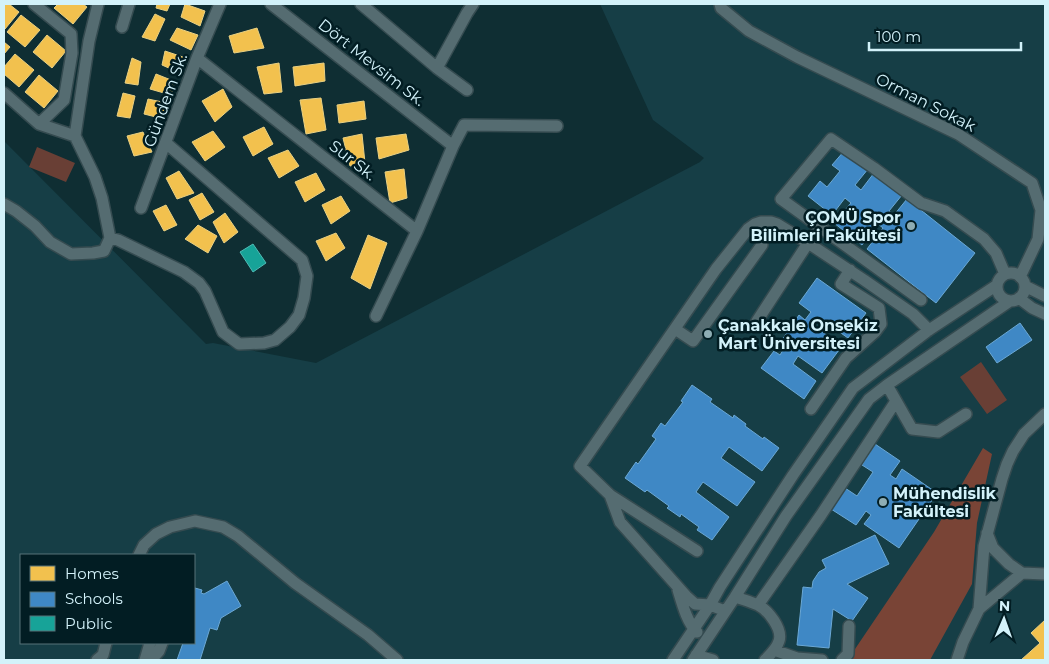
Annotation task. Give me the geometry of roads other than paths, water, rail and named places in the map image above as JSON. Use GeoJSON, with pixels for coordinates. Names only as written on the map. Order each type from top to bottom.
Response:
{"type":"FeatureCollection","features":[{"type":"Feature","properties":{"kind":"street"},"geometry":{"type":"LineString","coordinates":[[34,4],[71,34],[72,54],[64,100],[39,124]]}},
{"type":"Feature","properties":{"kind":"street"},"geometry":{"type":"LineString","coordinates":[[4,204],[36,226],[50,242],[71,254],[104,251],[110,238],[102,198],[95,177],[75,136],[89,41],[98,4]]}},
{"type":"Feature","properties":{"kind":"street"},"geometry":{"type":"LineString","coordinates":[[122,27],[130,4]]}},
{"type":"Feature","properties":{"kind":"street","name":"Gündem Sk."},"geometry":{"type":"LineString","coordinates":[[141,208],[197,58],[220,4]]}},
{"type":"Feature","properties":{"kind":"street","name":"Dört Mevsim Sk."},"geometry":{"type":"LineString","coordinates":[[271,4],[453,146]]}},
{"type":"Feature","properties":{"kind":"street"},"geometry":{"type":"LineString","coordinates":[[361,4],[437,68],[467,90]]}},
{"type":"Feature","properties":{"kind":"street"},"geometry":{"type":"LineString","coordinates":[[437,68],[473,4]]}},
{"type":"Feature","properties":{"kind":"street","name":"Orman Sokak"},"geometry":{"type":"LineString","coordinates":[[720,4],[721,8],[749,31],[797,57],[958,134],[1032,183],[1040,210],[1038,239],[1023,282]]}},
{"type":"Feature","properties":{"kind":"street","name":"Sur Sk."},"geometry":{"type":"LineString","coordinates":[[197,58],[417,231]]}},
{"type":"Feature","properties":{"kind":"street"},"geometry":{"type":"LineString","coordinates":[[4,93],[39,124],[75,136]]}},
{"type":"Feature","properties":{"kind":"street"},"geometry":{"type":"LineString","coordinates":[[376,316],[417,231],[453,146],[464,125],[556,126]]}},
{"type":"Feature","properties":{"kind":"street"},"geometry":{"type":"LineString","coordinates":[[921,300],[781,199],[831,139],[922,203],[945,211],[984,239],[996,252],[1004,274]]}},
{"type":"Feature","properties":{"kind":"street"},"geometry":{"type":"LineString","coordinates":[[110,238],[118,240],[184,272],[199,283],[205,291],[223,332],[239,344],[264,343],[275,340],[290,328],[299,314],[304,298],[307,276],[302,260],[166,143]]}},
{"type":"Feature","properties":{"kind":"street"},"geometry":{"type":"LineString","coordinates":[[697,551],[610,495],[580,466],[716,269],[748,229],[761,222],[777,224],[850,270],[913,314],[929,330]]}},
{"type":"Feature","properties":{"kind":"street"},"geometry":{"type":"LineString","coordinates":[[757,321],[820,226]]}},
{"type":"Feature","properties":{"kind":"street"},"geometry":{"type":"LineString","coordinates":[[675,328],[693,341],[762,245]]}},
{"type":"Feature","properties":{"kind":"street"},"geometry":{"type":"LineString","coordinates":[[811,409],[846,358],[875,332],[881,324],[880,308],[841,284],[850,270]]}},
{"type":"Feature","properties":{"kind":"street"},"geometry":{"type":"LineString","coordinates":[[673,660],[793,476],[854,388],[929,330],[997,285],[1004,274],[1014,273],[1023,282],[1045,296]]}},
{"type":"Feature","properties":{"kind":"street"},"geometry":{"type":"LineString","coordinates":[[713,660],[694,658],[786,516],[869,399],[1015,300],[1024,291],[1023,282]]}},
{"type":"Feature","properties":{"kind":"street"},"geometry":{"type":"LineString","coordinates":[[997,285],[997,290],[1002,298],[1015,300],[1045,314]]}},
{"type":"Feature","properties":{"kind":"street"},"geometry":{"type":"LineString","coordinates":[[887,386],[912,429],[938,432],[966,414]]}},
{"type":"Feature","properties":{"kind":"street"},"geometry":{"type":"LineString","coordinates":[[758,605],[821,515],[896,401]]}},
{"type":"Feature","properties":{"kind":"street"},"geometry":{"type":"LineString","coordinates":[[957,660],[963,642],[979,609],[983,555],[987,532],[1002,479],[1013,451],[1024,434],[1045,414]]}},
{"type":"Feature","properties":{"kind":"street"},"geometry":{"type":"LineString","coordinates":[[610,495],[620,522],[676,587],[695,604],[710,605],[725,611]]}},
{"type":"Feature","properties":{"kind":"street"},"geometry":{"type":"LineString","coordinates":[[140,554],[144,545],[156,534],[170,527],[195,521],[223,527],[238,536],[295,583],[368,635],[397,660]]}},
{"type":"Feature","properties":{"kind":"street"},"geometry":{"type":"LineString","coordinates":[[143,554],[146,547],[158,537],[170,531],[194,524],[222,530],[236,538],[294,586],[366,638],[391,660]]}},
{"type":"Feature","properties":{"kind":"street"},"geometry":{"type":"LineString","coordinates":[[987,532],[993,548],[1009,564],[1022,573],[1045,574]]}},
{"type":"Feature","properties":{"kind":"street"},"geometry":{"type":"LineString","coordinates":[[979,609],[1022,573]]}},
{"type":"Feature","properties":{"kind":"street"},"geometry":{"type":"LineString","coordinates":[[676,587],[683,609],[693,629],[706,640]]}},
{"type":"Feature","properties":{"kind":"street"},"geometry":{"type":"LineString","coordinates":[[735,597],[758,605],[773,619],[780,640],[765,660]]}},
{"type":"Feature","properties":{"kind":"street"},"geometry":{"type":"LineString","coordinates":[[842,660],[848,654],[849,626]]}},
{"type":"Feature","properties":{"kind":"street"},"geometry":{"type":"LineString","coordinates":[[97,660],[103,655],[106,644]]}},
{"type":"Feature","properties":{"kind":"street"},"geometry":{"type":"LineString","coordinates":[[106,660],[111,644]]}},
{"type":"Feature","properties":{"kind":"street"},"geometry":{"type":"LineString","coordinates":[[145,660],[150,644]]}},
{"type":"Feature","properties":{"kind":"street"},"geometry":{"type":"LineString","coordinates":[[151,660],[159,651],[162,644]]}},
{"type":"Feature","properties":{"kind":"street"},"geometry":{"type":"LineString","coordinates":[[774,650],[797,658],[822,660]]}},
{"type":"Feature","properties":{"kind":"place","name":"ÇOMÜ Spor Bilimleri Fakültesi"},"geometry":{"type":"Point","coordinates":[911,226]}},
{"type":"Feature","properties":{"kind":"place","name":"Çanakkale Onsekiz Mart Üniversitesi"},"geometry":{"type":"Point","coordinates":[708,334]}},
{"type":"Feature","properties":{"kind":"place","name":"Mühendislik Fakültesi"},"geometry":{"type":"Point","coordinates":[883,502]}}]}
